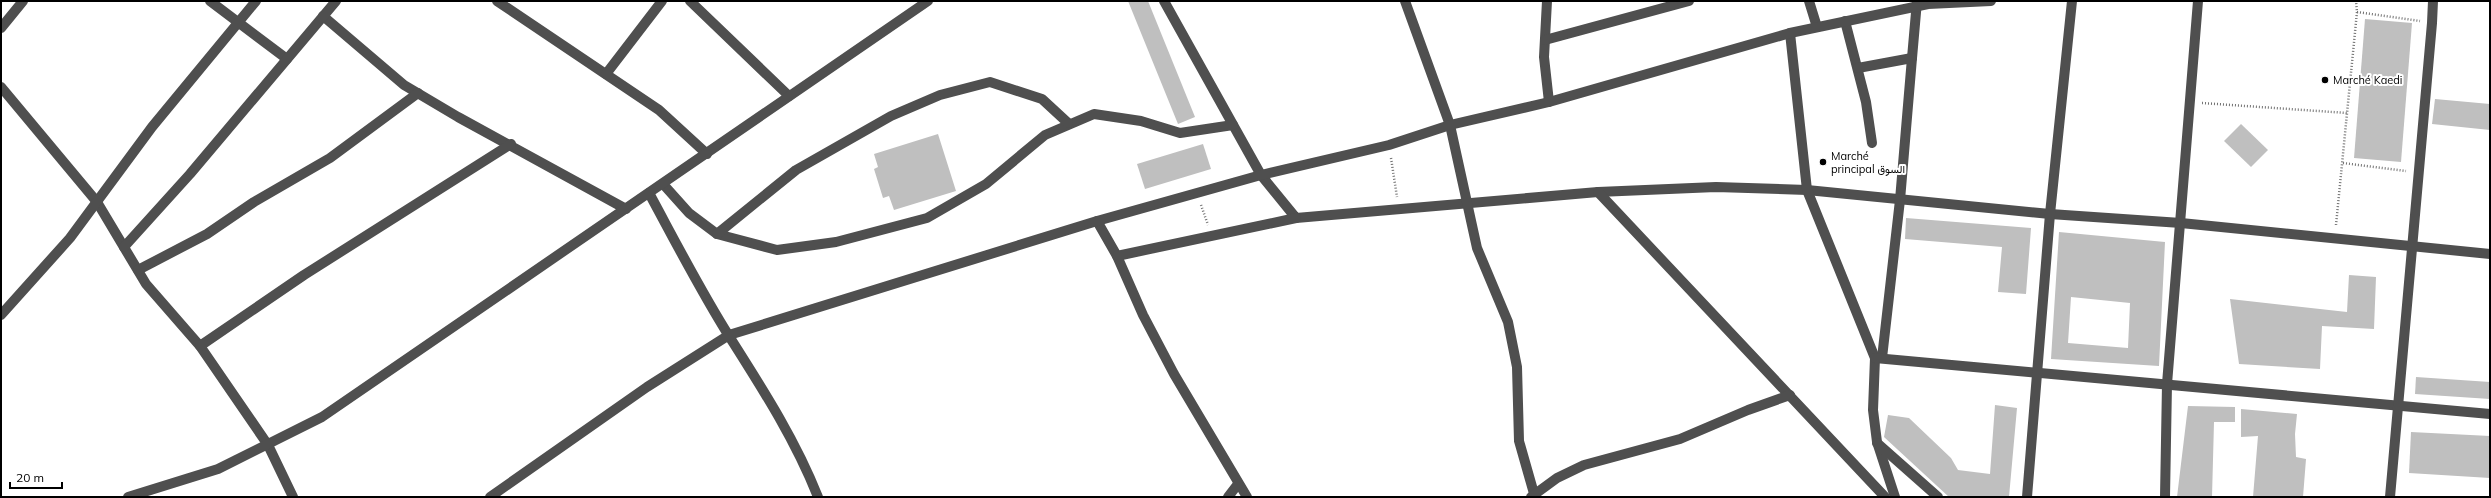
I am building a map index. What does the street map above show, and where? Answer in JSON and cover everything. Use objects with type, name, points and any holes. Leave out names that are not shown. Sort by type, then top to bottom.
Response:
[{"type":"street","points":[[1,28],[23,1]]},
{"type":"street","points":[[210,1],[287,59]]},
{"type":"street","points":[[1,315],[70,238],[152,127],[256,1]]},
{"type":"street","points":[[124,247],[190,174],[336,1]]},
{"type":"street","points":[[497,1],[659,110],[707,154]]},
{"type":"street","points":[[606,74],[662,1]]},
{"type":"street","points":[[690,1],[789,96]]},
{"type":"street","points":[[128,497],[218,469],[322,417],[928,1]]},
{"type":"street","points":[[1164,1],[1261,175],[1296,218]]},
{"type":"street","points":[[1405,1],[1450,125],[1477,248],[1508,322],[1517,367],[1519,441],[1533,496],[1557,478],[1584,465],[1680,439],[1748,410],[1790,395]]},
{"type":"street","points":[[1547,1],[1544,58],[1549,102]]},
{"type":"street","points":[[1545,40],[1689,1]]},
{"type":"street","points":[[1809,1],[1817,27]]},
{"type":"street","points":[[490,497],[647,387],[729,336],[1097,221],[1261,175],[1389,145],[1450,125],[1549,102],[1790,33],[1916,4],[1991,1]]},
{"type":"street","points":[[2027,497],[2050,214],[2072,1]]},
{"type":"street","points":[[2165,497],[2167,384],[2191,103],[2198,1]]},
{"type":"street","points":[[2390,497],[2433,1]]},
{"type":"street","points":[[1895,497],[1877,442],[1873,410],[1878,358],[1900,200],[1916,4]]},
{"type":"street","points":[[323,16],[404,84],[418,93],[626,209]]},
{"type":"street","points":[[1845,21],[1858,68],[1872,143]]},
{"type":"street","points":[[1790,33],[1806,190],[1878,358]]},
{"type":"street","points":[[1858,68],[1912,58]]},
{"type":"street","points":[[716,234],[796,170],[891,116],[940,95],[990,82],[1042,99],[1068,123]]},
{"type":"street","points":[[1,87],[96,202],[146,284],[200,346],[268,445],[293,497]]},
{"type":"street","points":[[138,270],[207,234],[254,202],[330,158],[418,93]]},
{"type":"street","points":[[663,184],[689,213],[716,234],[777,250],[836,242],[927,218],[986,184],[1045,135],[1068,123],[1094,114],[1141,121],[1180,133],[1232,125]]},
{"type":"street","points":[[200,346],[304,275],[511,144]]},
{"type":"street","points":[[1117,256],[1211,234],[1296,218],[1598,192],[1716,187],[1806,190],[2050,214],[2181,223],[2490,254]]},
{"type":"street","points":[[1598,192],[1885,497]]},
{"type":"street","points":[[649,193],[729,336],[761,385],[806,466],[818,497]]},
{"type":"street","points":[[1097,221],[1117,256],[1143,315],[1170,367],[1247,497]]},
{"type":"street","points":[[1878,358],[2490,414]]},
{"type":"street","points":[[1877,442],[1938,497]]},
{"type":"street","points":[[1228,497],[1238,484]]},
{"type":"path","points":[[2334,239],[2344,163],[2347,113],[2357,12],[2356,1]]},
{"type":"path","points":[[2357,12],[2432,23]]},
{"type":"path","points":[[2191,103],[2347,113]]},
{"type":"path","points":[[1389,145],[1399,209]]},
{"type":"path","points":[[2344,163],[2418,173]]},
{"type":"path","points":[[1197,194],[1211,234]]},
{"type":"building","points":[[1128,1],[1148,1],[1195,117],[1178,124]]},
{"type":"building","points":[[2365,19],[2412,23],[2401,162],[2354,158]]},
{"type":"building","points":[[2435,99],[2490,104],[2490,130],[2432,124]]},
{"type":"building","points":[[2241,124],[2268,150],[2251,167],[2224,141]]},
{"type":"building","points":[[938,134],[956,191],[894,210],[889,196],[883,198],[874,169],[878,167],[874,154]]},
{"type":"building","points":[[1203,144],[1211,169],[1145,189],[1137,164]]},
{"type":"building","points":[[1906,218],[2031,228],[2026,294],[1998,292],[2002,247],[1905,239]]},
{"type":"building","points":[[2059,232],[2165,242],[2159,366],[2051,359]],"holes":[[[2071,297],[2130,303],[2128,348],[2068,343]]]},
{"type":"building","points":[[2349,275],[2376,277],[2374,329],[2322,326],[2320,369],[2239,364],[2230,299],[2347,312]]},
{"type":"building","points":[[2416,377],[2490,382],[2490,399],[2415,394]]},
{"type":"building","points":[[1995,405],[2017,408],[2009,497],[1949,497],[1884,437],[1888,415],[1909,418],[1951,458],[1958,470],[1990,474]]},
{"type":"building","points":[[2188,406],[2235,407],[2235,422],[2214,422],[2212,497],[2177,497]]},
{"type":"building","points":[[2241,409],[2297,414],[2295,434],[2296,457],[2306,459],[2303,497],[2253,497],[2258,436],[2241,437]]},
{"type":"building","points":[[2411,432],[2490,436],[2490,478],[2409,473]]},
{"type":"place","name":"Marché Kaedi","points":[[2325,80]]},
{"type":"place","name":"Marché principal السوق","points":[[1823,162]]}]
